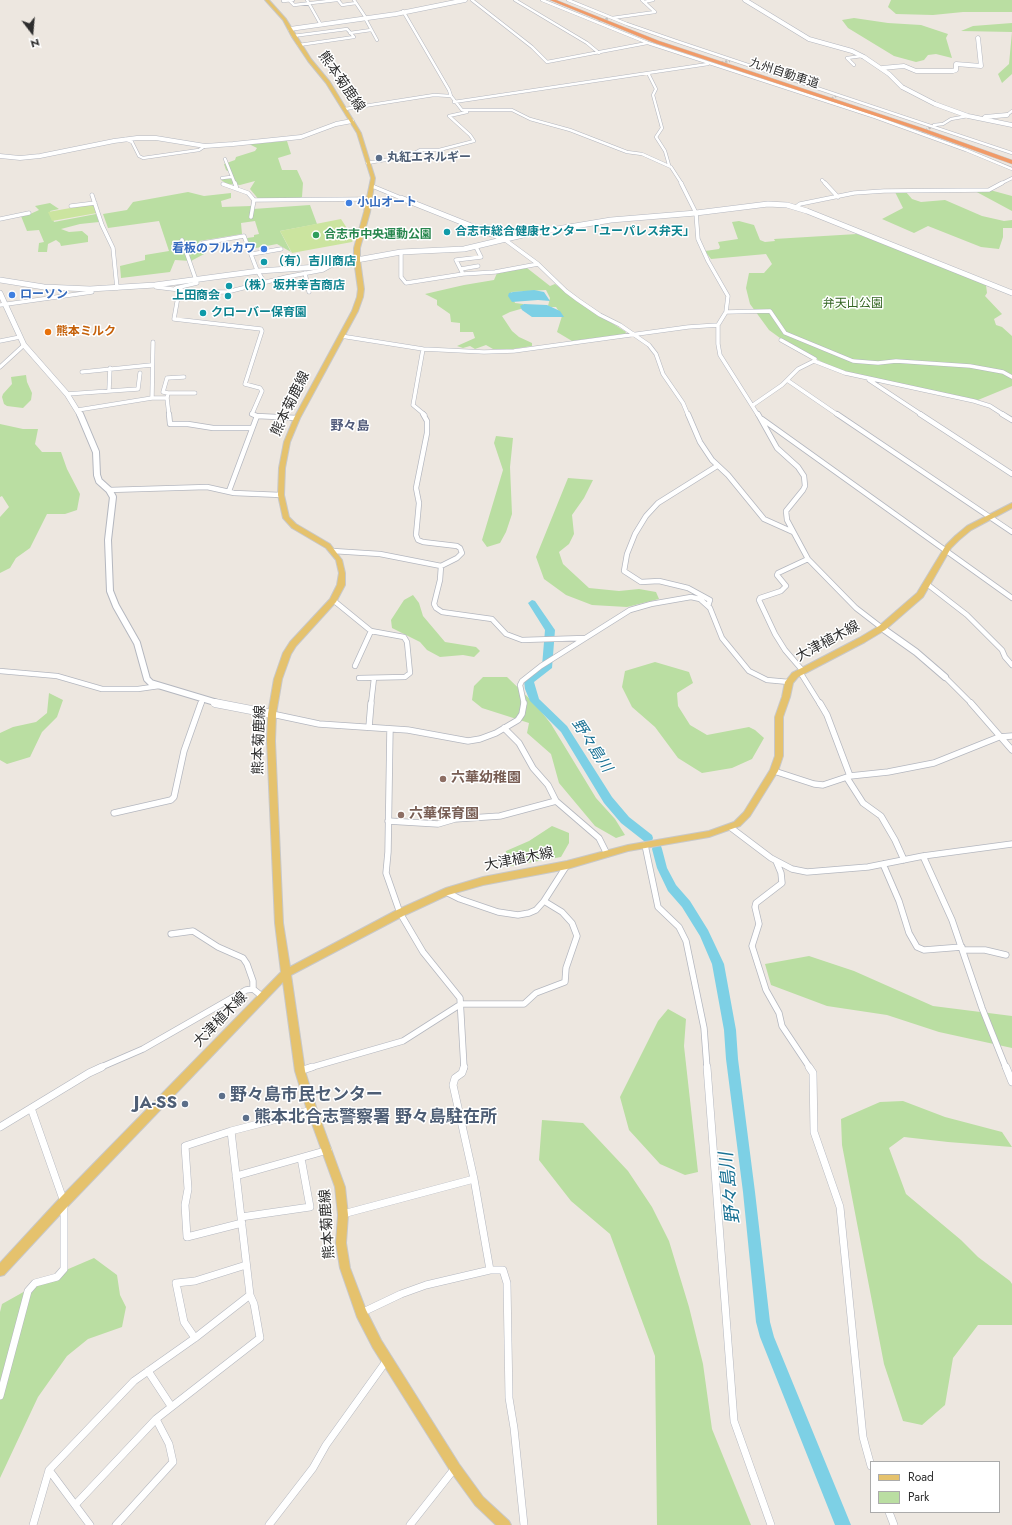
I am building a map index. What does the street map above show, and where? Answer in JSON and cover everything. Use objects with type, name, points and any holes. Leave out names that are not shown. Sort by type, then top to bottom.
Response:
[{"type":"highway","name":"九州自動車道","points":[[552,0],[664,44],[944,137],[1012,163]]},
{"type":"highway","name":"九州自動車道","points":[[559,0],[669,43],[1012,158]]},
{"type":"main road","name":"熊本菊鹿線","points":[[267,0],[285,20],[293,36],[328,82],[352,121],[359,133],[373,178],[364,225],[358,240],[357,260],[361,289],[360,297],[355,311],[297,418],[287,442],[282,468],[281,495],[286,518],[294,526],[322,541],[333,551],[339,560],[342,573],[341,585],[333,600],[298,638],[287,653],[278,679],[272,714],[271,741],[279,923],[285,974],[300,1071],[312,1110],[328,1150],[340,1187],[342,1214],[341,1243],[345,1268],[361,1312],[377,1344],[455,1468],[479,1501],[505,1525]]},
{"type":"main road","name":"大津植木線","points":[[0,1271],[64,1202],[285,974],[400,913],[446,892],[483,881],[567,866],[645,845],[709,834],[737,824],[747,814],[774,771],[779,756],[779,717],[786,697],[789,682],[795,675],[882,628],[920,595],[946,550],[963,533],[1012,505]]},
{"type":"street","points":[[283,1],[294,0],[293,5],[338,0],[342,5],[356,3]]},
{"type":"street","points":[[307,0],[321,25]]},
{"type":"street","points":[[354,0],[377,40]]},
{"type":"street","points":[[290,29],[342,22],[465,0]]},
{"type":"street","points":[[472,0],[532,47],[547,62],[648,43]]},
{"type":"street","points":[[516,0],[599,53]]},
{"type":"street","points":[[542,0],[648,43],[921,133],[1012,168]]},
{"type":"street","points":[[568,0],[610,18],[732,61],[1012,153]]},
{"type":"street","points":[[643,1],[653,0]]},
{"type":"street","points":[[745,0],[809,39],[862,56],[882,68],[902,87],[935,104],[968,116],[1012,124]]},
{"type":"street","points":[[610,18],[655,12],[643,1]]},
{"type":"street","points":[[403,11],[449,90],[454,102],[462,110],[471,111]]},
{"type":"street","points":[[299,45],[353,38],[342,22]]},
{"type":"street","points":[[293,36],[347,29]]},
{"type":"street","points":[[350,33],[371,30]]},
{"type":"street","points":[[882,68],[904,66],[916,71],[953,71],[956,70],[956,64],[981,66],[978,38]]},
{"type":"street","points":[[854,64],[847,58],[862,56]]},
{"type":"street","points":[[454,102],[711,64]]},
{"type":"street","points":[[648,73],[656,89],[653,95],[662,128],[656,137],[664,150],[669,165],[681,183],[696,213],[698,239],[708,261],[728,296],[726,312],[718,325],[718,344],[720,355],[761,418],[768,434],[777,448],[798,467],[806,481],[803,490],[786,511],[787,520],[793,532],[808,559],[856,608],[916,652],[945,677],[980,713],[999,737],[1012,750]]},
{"type":"street","points":[[345,110],[434,95],[444,94],[451,96]]},
{"type":"street","points":[[368,163],[409,156],[412,152],[420,150],[439,150],[474,141],[470,135],[449,116],[471,111],[497,109],[512,110],[530,119],[570,130],[627,152],[642,154],[669,165]]},
{"type":"street","points":[[977,118],[1007,114],[1012,111]]},
{"type":"street","points":[[932,126],[943,124],[951,119],[968,116]]},
{"type":"street","points":[[0,156],[40,156],[125,139],[156,138],[205,146],[225,145],[293,138],[313,133],[336,124],[352,121]]},
{"type":"street","points":[[125,139],[132,142],[139,156],[143,158],[199,150],[205,146]]},
{"type":"street","points":[[225,158],[231,177],[237,189]]},
{"type":"street","points":[[222,178],[231,177]]},
{"type":"street","points":[[796,207],[800,204],[854,193],[884,191],[989,190],[1012,178]]},
{"type":"street","points":[[822,180],[838,197]]},
{"type":"street","points":[[223,184],[250,194],[254,200],[251,217]]},
{"type":"street","points":[[372,186],[504,239],[538,264],[566,291],[578,300],[649,345],[656,354],[663,374],[683,403],[700,442],[717,466],[728,475],[764,520],[793,532]]},
{"type":"street","points":[[92,195],[102,225],[113,248],[117,288]]},
{"type":"street","points":[[254,200],[369,199]]},
{"type":"street","points":[[71,206],[95,203]]},
{"type":"street","points":[[0,280],[64,288],[117,288],[155,285],[259,271],[334,264],[401,252],[476,247],[504,239],[610,220],[696,213],[768,204],[796,207],[852,230],[920,254],[1012,293]]},
{"type":"street","points":[[0,219],[29,213]]},
{"type":"street","points":[[203,243],[244,236],[252,254],[256,270],[259,271],[264,282]]},
{"type":"street","points":[[173,290],[197,283],[182,240]]},
{"type":"street","points":[[463,274],[456,260],[481,257],[476,247]]},
{"type":"street","points":[[252,254],[281,249]]},
{"type":"street","points":[[401,252],[401,278],[406,283],[463,274],[495,272],[538,264]]},
{"type":"street","points":[[155,285],[156,287],[179,291],[227,292],[264,282],[323,270],[334,264]]},
{"type":"street","points":[[461,269],[478,266]]},
{"type":"street","points":[[306,273],[309,292]]},
{"type":"street","points":[[7,282],[0,292],[3,304],[24,345],[67,394],[78,410],[96,452],[97,475],[103,486],[109,490],[113,497],[108,540],[111,597],[137,643],[148,679],[151,683],[228,706],[319,724],[369,727],[426,733],[468,741],[480,739],[518,720],[522,714],[524,706],[520,685],[522,680],[550,660],[630,610],[651,604],[691,597],[700,599],[708,606],[722,638],[749,671],[767,680],[789,682]]},
{"type":"street","points":[[179,291],[174,318],[261,329],[262,331],[245,384],[260,388],[262,391],[252,413],[253,415],[257,416],[297,418]]},
{"type":"street","points":[[3,304],[92,292]]},
{"type":"street","points":[[726,312],[770,311],[786,333],[853,361],[878,363],[896,361],[970,366],[1003,372],[1012,377]]},
{"type":"street","points":[[341,336],[424,349],[484,352],[514,351],[633,334],[718,325]]},
{"type":"street","points":[[0,341],[20,337]]},
{"type":"street","points":[[781,340],[815,359],[814,361],[845,373],[974,400],[990,406],[1012,420]]},
{"type":"street","points":[[152,398],[153,373],[151,365],[153,342]]},
{"type":"street","points":[[0,367],[24,345]]},
{"type":"street","points":[[333,551],[380,554],[441,566],[458,558],[462,553],[460,548],[452,544],[420,542],[416,535],[419,503],[416,488],[427,432],[427,421],[425,415],[413,405],[424,349]]},
{"type":"street","points":[[0,361],[6,361]]},
{"type":"street","points":[[753,405],[788,380],[798,369],[814,361]]},
{"type":"street","points":[[82,372],[151,365]]},
{"type":"street","points":[[109,390],[110,368]]},
{"type":"street","points":[[67,394],[138,389],[140,373]]},
{"type":"street","points":[[184,377],[167,378],[163,392],[168,396],[171,425],[185,424],[213,428],[251,428]]},
{"type":"street","points":[[866,378],[1012,474]]},
{"type":"street","points":[[788,380],[1012,532]]},
{"type":"street","points":[[78,410],[194,393]]},
{"type":"street","points":[[229,491],[251,428],[257,416]]},
{"type":"street","points":[[761,418],[1012,598]]},
{"type":"street","points":[[708,606],[710,600],[688,588],[659,582],[641,582],[624,571],[627,554],[635,534],[646,516],[658,503],[717,466]]},
{"type":"street","points":[[109,490],[198,487],[234,493],[281,495]]},
{"type":"street","points":[[808,559],[778,573],[777,574],[785,584],[784,589],[778,593],[760,598],[760,600],[781,644],[802,671],[828,715],[849,777],[863,804],[881,816],[896,840],[904,860]]},
{"type":"street","points":[[441,566],[439,586],[434,604],[436,608],[442,612],[492,619],[506,634],[522,640],[585,638]]},
{"type":"street","points":[[927,584],[967,615],[1002,650],[1004,657],[1012,665]]},
{"type":"street","points":[[333,600],[371,631],[404,637],[407,642],[410,673],[405,677],[358,678]]},
{"type":"street","points":[[355,666],[371,631]]},
{"type":"street","points":[[0,670],[57,676],[102,688],[138,689],[160,686]]},
{"type":"street","points":[[369,727],[374,678]]},
{"type":"street","points":[[114,813],[171,800],[174,797],[184,751],[203,699]]},
{"type":"street","points":[[504,728],[518,743],[533,768],[548,784],[556,801],[599,838],[607,854]]},
{"type":"street","points":[[390,729],[386,873],[400,913],[424,952],[460,998],[464,1070],[455,1078],[453,1085],[474,1179],[490,1270]]},
{"type":"street","points":[[774,771],[814,784],[823,785],[849,777],[888,772],[934,763],[999,737],[1012,736]]},
{"type":"street","points":[[388,821],[438,824],[455,819],[500,816],[556,801]]},
{"type":"street","points":[[730,827],[776,861],[792,869],[807,872],[868,867],[923,856],[1012,844]]},
{"type":"street","points":[[645,845],[658,907],[679,927],[686,940],[704,1028],[734,1421],[771,1525]]},
{"type":"street","points":[[923,856],[952,920],[963,948],[982,1008],[1012,1082]]},
{"type":"street","points":[[776,861],[781,874],[782,883],[756,903],[755,907],[759,924],[752,946],[766,990],[779,1013],[782,1026],[813,1073],[814,1132],[840,1207],[863,1438],[870,1462]]},
{"type":"street","points":[[883,864],[899,901],[909,934],[917,947],[924,950],[963,948],[985,950],[1006,955]]},
{"type":"street","points":[[446,892],[460,900],[498,912],[518,915],[529,913],[536,910],[544,901],[567,866]]},
{"type":"street","points":[[300,1071],[403,1041],[461,1004],[524,1004],[536,993],[565,982],[566,968],[577,936],[572,923],[562,912],[544,901]]},
{"type":"street","points":[[171,934],[194,931],[218,948],[243,958],[247,964],[253,981],[253,989]]},
{"type":"street","points":[[0,1128],[89,1073],[143,1049],[246,990],[253,989],[263,997]]},
{"type":"street","points":[[0,1396],[28,1291],[35,1282],[57,1277],[64,1269],[64,1202],[31,1108]]},
{"type":"street","points":[[301,1158],[310,1207],[241,1220],[187,1237],[185,1205],[188,1189],[185,1146],[231,1130],[312,1110]]},
{"type":"street","points":[[75,1505],[156,1419],[260,1338],[254,1304],[250,1295],[231,1130]]},
{"type":"street","points":[[236,1176],[328,1150]]},
{"type":"street","points":[[342,1214],[474,1179]]},
{"type":"street","points":[[194,1338],[184,1322],[176,1283],[195,1282],[246,1265]]},
{"type":"street","points":[[361,1312],[401,1294],[426,1285],[490,1270],[503,1270],[507,1283],[509,1398],[514,1428],[524,1525]]},
{"type":"street","points":[[33,1525],[48,1470],[134,1381],[250,1295]]},
{"type":"street","points":[[269,1525],[313,1468],[326,1445],[387,1360]]},
{"type":"street","points":[[148,1371],[171,1406]]},
{"type":"street","points":[[116,1525],[173,1462],[169,1444],[156,1419]]},
{"type":"street","points":[[410,1525],[455,1468]]},
{"type":"street","points":[[48,1470],[90,1525]]},
{"type":"street","points":[[889,1513],[894,1525]]},
{"type":"green space","points":[[891,0],[1012,0],[1012,12],[963,12],[933,15],[896,14],[888,7]]},
{"type":"green space","points":[[854,18],[888,23],[921,25],[948,34],[946,38],[952,58],[936,54],[928,55],[924,60],[916,62],[894,56],[848,28],[842,20]]},
{"type":"green space","points":[[1012,23],[1012,32],[961,31],[973,26]]},
{"type":"green space","points":[[1012,32],[1012,74],[1002,83],[998,74],[1009,64]]},
{"type":"green space","points":[[287,141],[291,154],[278,158],[282,170],[297,170],[303,183],[302,197],[283,202],[260,201],[250,189],[255,181],[240,185],[227,184],[221,180],[231,177],[232,174],[226,170],[224,164],[235,160],[236,157],[255,151],[257,148],[249,144]]},
{"type":"green space","points":[[973,190],[990,190],[1012,196],[1012,211]]},
{"type":"green space","points":[[188,192],[204,196],[231,193],[231,198],[221,201],[222,207],[251,206],[253,209],[310,205],[317,224],[280,231],[291,252],[277,244],[251,249],[247,238],[254,237],[254,235],[259,234],[255,221],[241,223],[242,234],[199,241],[206,253],[191,261],[175,260],[170,272],[121,278],[120,266],[145,260],[145,255],[169,251],[159,221],[108,228],[103,214],[127,210],[133,202]]},
{"type":"green space","points":[[895,192],[906,192],[912,199],[921,202],[945,200],[982,216],[1004,221],[1012,220],[1012,228],[1003,228],[1003,237],[999,249],[981,247],[928,226],[914,233],[882,219],[903,208]]},
{"type":"green space","points":[[50,203],[59,209],[50,211],[54,222],[96,214],[99,222],[80,224],[61,229],[69,232],[82,231],[88,236],[88,242],[61,246],[56,240],[48,244],[47,252],[38,252],[39,243],[44,242],[39,230],[27,231],[21,216],[28,215],[39,210],[35,206]]},
{"type":"green space","points":[[93,204],[97,213],[52,221],[48,212]]},
{"type":"green space","name":"合志市中央運動公園","points":[[341,219],[354,239],[352,242],[292,253],[280,231]]},
{"type":"green space","name":"弁天山公園","points":[[739,221],[754,225],[760,240],[765,242],[775,241],[774,239],[857,234],[916,256],[986,285],[987,293],[985,296],[1002,314],[994,319],[996,325],[1002,327],[1012,336],[1012,386],[978,400],[946,394],[845,372],[827,365],[780,338],[769,330],[750,304],[746,288],[749,273],[764,273],[772,264],[766,254],[711,259],[705,251],[719,249],[720,247],[718,242],[738,239],[732,222]]},
{"type":"green space","points":[[527,268],[550,286],[555,284],[577,301],[626,332],[625,334],[572,341],[557,332],[562,316],[556,307],[548,306],[550,298],[546,290],[511,292],[515,303],[523,304],[524,308],[502,316],[512,331],[519,337],[532,343],[532,346],[513,349],[493,349],[486,345],[475,349],[470,346],[463,348],[457,346],[475,338],[473,332],[460,332],[460,323],[451,322],[450,314],[437,305],[437,300],[425,294],[494,280],[497,273]]},
{"type":"green space","points":[[26,375],[27,382],[32,393],[31,400],[23,408],[7,406],[4,404],[2,397],[12,384],[11,377]]},
{"type":"green space","points":[[0,424],[23,429],[38,429],[35,444],[42,452],[61,452],[67,469],[80,494],[77,510],[65,514],[47,514],[30,548],[16,558],[10,568],[0,573],[0,517],[9,507],[2,496],[0,497]]},
{"type":"green space","points":[[496,436],[513,438],[510,467],[512,514],[506,532],[500,543],[487,547],[482,540],[503,470],[494,443]]},
{"type":"green space","points":[[568,478],[593,480],[584,498],[572,515],[574,534],[569,544],[559,552],[563,564],[589,588],[619,591],[639,589],[656,592],[659,599],[627,607],[592,605],[566,595],[544,579],[536,557]]},
{"type":"green space","points":[[413,595],[419,603],[423,616],[445,642],[476,647],[480,651],[474,657],[463,655],[440,657],[427,650],[420,642],[392,628],[391,620],[404,600]]},
{"type":"green space","points":[[655,662],[689,672],[693,683],[677,693],[678,706],[690,725],[707,735],[749,727],[764,738],[752,759],[732,768],[702,773],[678,758],[655,727],[632,707],[622,687],[625,671]]},
{"type":"green space","points":[[483,677],[507,677],[536,705],[551,724],[596,798],[615,819],[625,835],[616,838],[595,826],[559,783],[551,754],[527,733],[529,723],[482,708],[472,700],[474,686]]},
{"type":"green space","points":[[49,693],[63,700],[57,717],[42,732],[30,757],[7,764],[0,760],[0,733],[13,727],[36,722],[47,713]]},
{"type":"green space","points":[[552,826],[569,833],[569,843],[561,857],[511,866],[504,862],[506,851],[529,841]]},
{"type":"green space","points":[[809,956],[854,971],[933,1006],[1012,1016],[1012,1048],[939,1032],[887,1015],[827,1006],[771,985],[765,964]]},
{"type":"green space","points":[[668,1009],[686,1019],[684,1046],[698,1172],[685,1175],[660,1164],[629,1130],[620,1097],[658,1021]]},
{"type":"green space","points":[[903,1101],[945,1117],[1002,1132],[1012,1147],[904,1137],[889,1148],[906,1194],[961,1240],[978,1257],[1012,1284],[1012,1325],[978,1325],[953,1358],[945,1405],[922,1425],[903,1421],[884,1364],[842,1145],[841,1119],[880,1102]]},
{"type":"green space","points":[[542,1120],[583,1123],[628,1171],[652,1207],[669,1241],[689,1307],[703,1364],[712,1429],[751,1525],[657,1525],[655,1356],[610,1234],[571,1201],[539,1160]]},
{"type":"green space","points":[[94,1258],[117,1275],[120,1295],[126,1307],[122,1327],[88,1339],[67,1356],[38,1397],[0,1478],[0,1312],[2,1304],[52,1276]]},
{"type":"water","points":[[534,290],[544,292],[550,301],[538,300],[512,302],[508,296],[509,293],[513,292]]},
{"type":"water","points":[[524,304],[547,305],[560,311],[564,317],[532,317],[522,310],[520,306]]},
{"type":"waterway","name":"野々島川","points":[[532,603],[550,630],[547,668],[529,681],[530,689],[535,701],[564,729],[608,800],[625,820],[648,838]]},
{"type":"waterway","name":"野々島川","points":[[657,849],[662,868],[672,888],[686,904],[704,933],[718,964],[730,1030],[732,1059],[749,1192],[763,1322],[767,1337],[843,1525]]},
{"type":"tunnel","points":[[598,22],[609,18]]},
{"type":"tunnel","points":[[717,63],[730,61]]},
{"type":"tunnel","points":[[828,101],[836,96]]},
{"type":"tunnel","points":[[922,133],[931,127]]},
{"type":"place","name":"丸紅エネルギー","points":[[379,158]]},
{"type":"place","name":"小山オート","points":[[349,203]]},
{"type":"place","name":"合志市総合健康センター「ユーパレス弁天」","points":[[447,232]]},
{"type":"place","name":"合志市中央運動公園","points":[[316,235]]},
{"type":"place","name":"看板のフルカワ","points":[[264,249]]},
{"type":"place","name":"（有）吉川商店","points":[[264,262]]},
{"type":"place","name":"（株）坂井幸吉商店","points":[[229,286]]},
{"type":"place","name":"ローソン","points":[[12,295]]},
{"type":"place","name":"上田商会","points":[[228,296]]},
{"type":"place","name":"クローバー保育園","points":[[203,313]]},
{"type":"place","name":"熊本ミルク","points":[[48,332]]},
{"type":"place","name":"六華幼稚園","points":[[443,779]]},
{"type":"place","name":"六華保育園","points":[[401,815]]},
{"type":"place","name":"野々島市民センター","points":[[222,1096]]},
{"type":"place","name":"JA-SS","points":[[185,1104]]},
{"type":"place","name":"熊本北合志警察署 野々島駐在所","points":[[246,1118]]},
{"type":"district","name":"野々島","points":[[350,427]]}]
